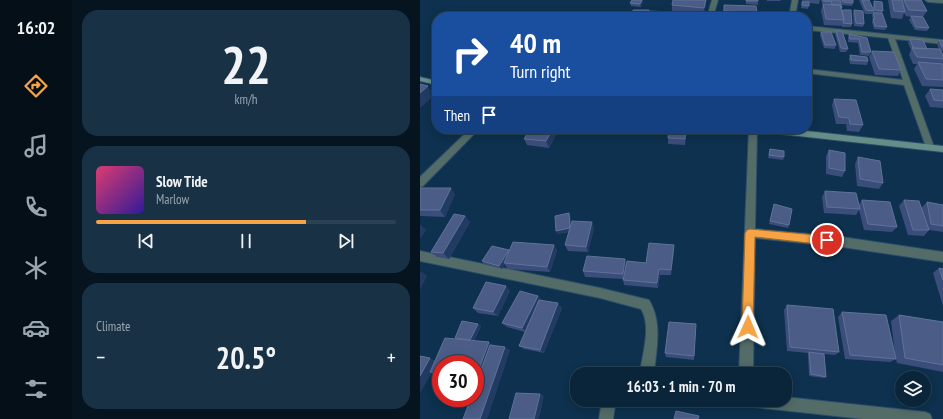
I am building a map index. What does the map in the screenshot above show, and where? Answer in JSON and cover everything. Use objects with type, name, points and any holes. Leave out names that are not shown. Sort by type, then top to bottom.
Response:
[{"type":"street","points":[[711,12],[715,0]]},
{"type":"street","points":[[793,12],[795,0]]},
{"type":"street","points":[[928,0],[943,1]]},
{"type":"street","points":[[812,29],[943,42]]},
{"type":"street","points":[[890,37],[930,148]]},
{"type":"street","points":[[812,71],[906,83]]},
{"type":"street","points":[[420,79],[432,82]]},
{"type":"street","points":[[420,183],[470,134]]},
{"type":"street","points":[[746,367],[753,134]]},
{"type":"street","points":[[805,134],[943,149]]},
{"type":"street","points":[[750,233],[842,242],[943,257]]},
{"type":"street","points":[[420,256],[600,293],[645,304],[649,309],[652,322],[647,367]]},
{"type":"street","points":[[792,404],[925,419]]},
{"type":"street","points":[[606,419],[608,407]]},
{"type":"building","points":[[632,0],[642,0],[640,4],[630,3]]},
{"type":"building","points":[[673,0],[706,0],[704,8],[672,5]]},
{"type":"building","points":[[758,0],[758,1],[746,1]]},
{"type":"building","points":[[830,0],[830,2],[823,1]]},
{"type":"building","points":[[831,0],[840,0],[842,8],[840,5],[832,5]]},
{"type":"building","points":[[842,0],[853,0],[853,3],[843,2]]},
{"type":"building","points":[[862,0],[869,0],[874,11],[866,10]]},
{"type":"building","points":[[892,0],[902,0],[905,12],[894,11]]},
{"type":"building","points":[[904,0],[921,0],[927,11],[909,10]]},
{"type":"building","points":[[874,1],[882,2],[883,11],[875,10]]},
{"type":"building","points":[[802,2],[809,2],[809,6],[802,5]]},
{"type":"building","points":[[823,4],[840,5],[844,20],[826,19]]},
{"type":"building","points":[[724,5],[756,6],[757,12],[724,11]]},
{"type":"building","points":[[633,10],[649,10],[648,12],[632,12]]},
{"type":"building","points":[[842,10],[851,10],[852,24],[843,23],[844,20]]},
{"type":"building","points":[[854,10],[863,11],[864,24],[856,23]]},
{"type":"building","points":[[873,13],[882,13],[887,27],[875,26]]},
{"type":"building","points":[[911,16],[923,17],[929,28],[916,27]]},
{"type":"building","points":[[836,31],[842,31],[848,49],[841,48]]},
{"type":"building","points":[[821,32],[831,32],[836,45],[825,45]]},
{"type":"building","points":[[849,34],[867,38],[871,52],[862,52],[859,39],[850,39]]},
{"type":"building","points":[[910,39],[923,40],[927,49],[913,48]]},
{"type":"building","points":[[939,40],[943,41],[943,47],[942,47]]},
{"type":"building","points":[[912,48],[940,49],[943,59],[917,57]]},
{"type":"building","points":[[872,51],[894,52],[901,70],[879,69]]},
{"type":"building","points":[[850,55],[867,57],[868,61],[851,60]]},
{"type":"building","points":[[918,62],[943,64],[943,80],[926,79]]},
{"type":"building","points":[[420,84],[428,86],[420,93]]},
{"type":"building","points":[[930,89],[943,90],[943,101],[934,100]]},
{"type":"building","points":[[834,99],[856,100],[863,125],[850,124],[849,118],[839,117]]},
{"type":"building","points":[[527,134],[550,134],[546,141],[524,139]]},
{"type":"building","points":[[668,134],[686,134],[685,139],[668,138]]},
{"type":"building","points":[[770,149],[784,151],[784,157],[769,155]]},
{"type":"building","points":[[829,150],[845,153],[845,171],[829,168]]},
{"type":"building","points":[[858,157],[880,161],[883,183],[860,179]]},
{"type":"building","points":[[420,188],[451,188],[440,210],[420,210]]},
{"type":"building","points":[[825,191],[856,193],[860,209],[827,207]]},
{"type":"building","points":[[862,200],[890,202],[897,227],[868,224]]},
{"type":"building","points":[[904,200],[919,201],[929,230],[913,230]]},
{"type":"building","points":[[927,202],[943,205],[943,226],[931,224]]},
{"type":"building","points":[[774,204],[792,209],[789,225],[770,221]]},
{"type":"building","points":[[569,213],[570,228],[556,231],[555,216]]},
{"type":"building","points":[[454,214],[465,216],[443,253],[431,252]]},
{"type":"building","points":[[572,221],[592,222],[586,247],[565,245]]},
{"type":"building","points":[[513,242],[554,245],[547,267],[504,263]]},
{"type":"building","points":[[649,243],[674,245],[671,270],[659,269],[657,283],[623,280],[627,261],[646,263]]},
{"type":"building","points":[[492,246],[509,250],[499,266],[482,261]]},
{"type":"building","points":[[587,256],[625,259],[623,274],[583,271]]},
{"type":"building","points":[[939,268],[943,269],[943,280]]},
{"type":"building","points":[[486,282],[506,286],[493,312],[473,308]]},
{"type":"building","points":[[520,291],[538,296],[522,328],[502,323]]},
{"type":"building","points":[[539,300],[558,303],[540,350],[519,346]]},
{"type":"building","points":[[787,305],[833,309],[839,352],[790,347]]},
{"type":"building","points":[[842,312],[886,315],[896,359],[850,355]]},
{"type":"building","points":[[899,315],[943,322],[943,365],[905,358]]},
{"type":"building","points":[[462,321],[478,324],[470,340],[455,338]]},
{"type":"building","points":[[669,322],[696,324],[694,356],[665,353]]},
{"type":"building","points":[[445,338],[489,342],[484,355],[438,355]]},
{"type":"building","points":[[490,345],[505,347],[480,419],[463,419],[468,407],[484,407],[484,361]]},
{"type":"building","points":[[809,352],[824,354],[826,377],[811,374]]},
{"type":"building","points":[[420,356],[430,358],[420,376]]},
{"type":"building","points":[[516,393],[540,394],[534,419],[509,419]]},
{"type":"building","points":[[676,411],[699,416],[698,419],[674,419]]},
{"type":"route","points":[[748,327],[750,233],[827,240]]}]
